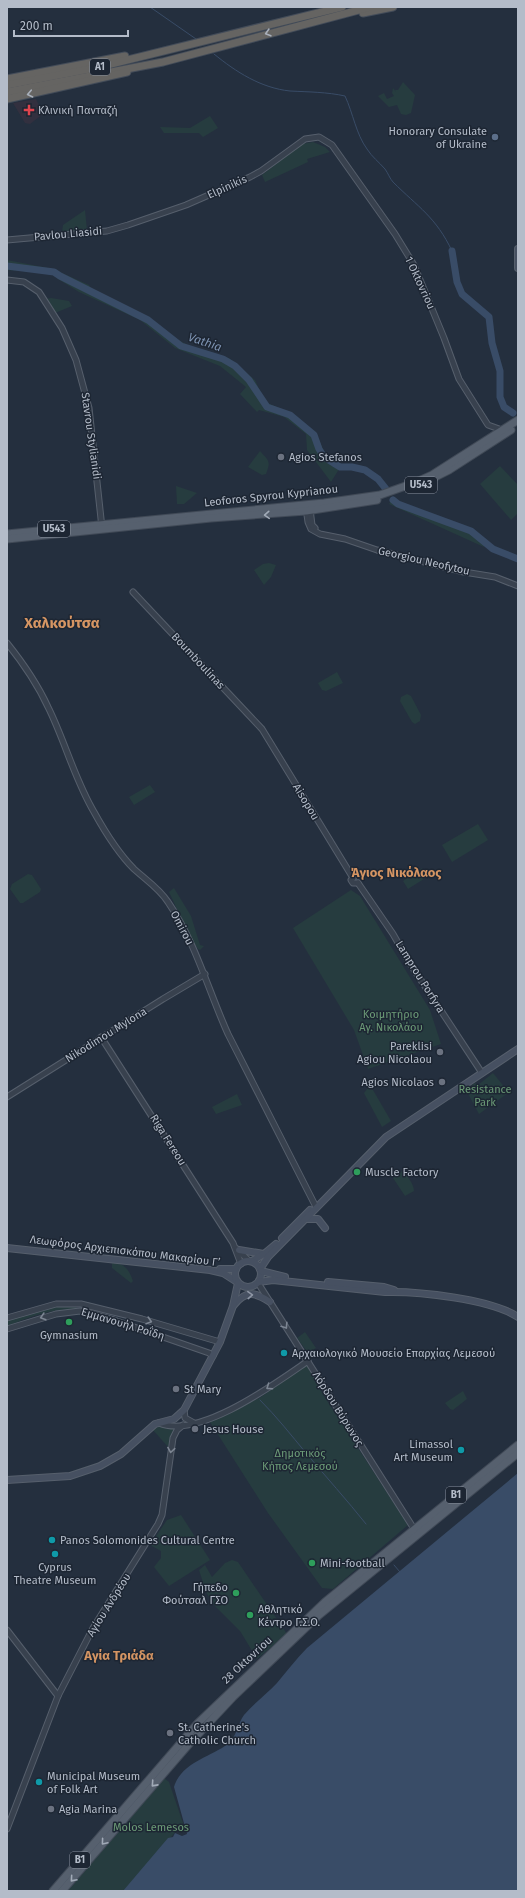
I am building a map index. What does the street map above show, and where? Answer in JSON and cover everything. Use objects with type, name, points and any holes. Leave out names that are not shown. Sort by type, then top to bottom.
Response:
[{"type":"highway","points":[[304,20],[332,7]]},
{"type":"highway","name":"A1","points":[[7,92],[163,62],[304,20],[342,7]]},
{"type":"highway","name":"A1","points":[[7,85],[95,68],[304,20],[370,7]]},
{"type":"highway","points":[[304,20],[393,7]]},
{"type":"highway","points":[[7,79],[192,45]]},
{"type":"highway","points":[[7,99],[111,77],[163,62]]},
{"type":"main road","points":[[518,250],[518,268]]},
{"type":"main road","name":"Leoforos Spyrou Kyprianou","points":[[308,508],[372,497],[396,491],[432,474],[488,438],[517,422]]},
{"type":"main road","name":"Leoforos Spyrou Kyprianou","points":[[7,534],[211,518],[373,501],[423,484],[449,470],[517,422]]},
{"type":"main road","name":"Leoforos Spyrou Kyprianou","points":[[7,539],[102,527]]},
{"type":"main road","points":[[259,1282],[261,1270],[268,1257],[386,1137],[518,1049]]},
{"type":"main road","points":[[328,1195],[315,1205],[264,1254],[239,1266],[235,1275],[238,1282],[246,1287],[250,1287],[259,1282],[273,1280],[385,1292],[401,1292],[484,1303],[508,1311],[518,1317]]},
{"type":"main road","points":[[307,1218],[318,1219],[325,1228]]},
{"type":"main road","name":"Λεωφόρος Αρχιεπισκόπου Μακαρίου Γ’","points":[[7,1244],[226,1270],[239,1266]]},
{"type":"main road","name":"Λεωφόρος Αρχιεπισκόπου Μακαρίου Γ’","points":[[7,1248],[210,1270],[224,1273],[238,1282]]},
{"type":"main road","points":[[239,1250],[264,1254]]},
{"type":"main road","points":[[251,1261],[261,1270],[276,1276],[384,1287],[401,1292]]},
{"type":"main road","points":[[7,1480],[70,1476],[100,1466],[121,1454],[157,1423],[174,1419],[184,1410],[220,1342],[233,1306],[238,1282]]},
{"type":"main road","points":[[233,1306],[240,1297],[250,1294],[262,1297],[270,1302]]},
{"type":"main road","points":[[484,1303],[518,1322]]},
{"type":"main road","name":"28 Oktovriou","points":[[416,1532],[518,1444]]},
{"type":"main road","name":"28 Oktovriou","points":[[57,1890],[116,1817],[214,1706],[325,1602],[518,1453]]},
{"type":"street","name":"Elpinikis","points":[[128,225],[186,205],[236,183],[261,171],[305,138],[319,137]]},
{"type":"street","name":"1 Oktovriou","points":[[319,137],[332,145],[395,234],[414,265],[459,379],[492,428],[502,430]]},
{"type":"street","name":"Pavlou Liasidi","points":[[7,240],[106,231],[128,225]]},
{"type":"street","name":"Stavrou Stylianidi","points":[[7,280],[24,282],[39,292],[62,328],[76,360],[89,408],[102,527]]},
{"type":"street","name":"1 Oktovriou","points":[[487,422],[489,431],[488,438]]},
{"type":"street","name":"Georgiou Neofytou","points":[[308,508],[312,525],[330,535],[464,572],[495,577],[518,586]]},
{"type":"street","name":"Georgiou Neofytou","points":[[308,508],[308,522],[311,529],[320,534],[330,535]]},
{"type":"street","name":"Boumboulinas","points":[[133,592],[262,729]]},
{"type":"street","name":"Omirou","points":[[7,643],[26,667],[50,712],[75,775],[110,842],[133,868],[160,891],[169,903],[205,974],[216,1008],[228,1034],[315,1205]]},
{"type":"street","name":"Aisopou","points":[[262,729],[352,876],[353,883],[358,883]]},
{"type":"street","name":"Lamprou Porfyra","points":[[358,883],[386,923],[482,1073]]},
{"type":"street","name":"Nikodimou Mylona","points":[[7,1097],[205,974]]},
{"type":"street","name":"Riga Fereou","points":[[101,1038],[233,1244],[251,1261]]},
{"type":"street","name":"Riga Fereou","points":[[233,1244],[239,1266]]},
{"type":"street","name":"Λόρδου Βύρωνος","points":[[259,1282],[325,1391],[416,1532]]},
{"type":"street","points":[[7,1318],[56,1304],[81,1304],[142,1319],[220,1342]]},
{"type":"street","points":[[80,1310],[81,1304]]},
{"type":"street","name":"Εμμανουήλ Ροΐδη","points":[[7,1328],[56,1314],[80,1310],[176,1341],[213,1356]]},
{"type":"street","points":[[300,1349],[301,1365]]},
{"type":"street","points":[[157,1423],[183,1426],[223,1413],[250,1400],[308,1361]]},
{"type":"street","points":[[184,1410],[185,1418],[194,1423]]},
{"type":"street","name":"Αγίου Ανδρέου","points":[[7,1829],[58,1696],[93,1628],[158,1524],[162,1515],[173,1438],[177,1430],[183,1426]]},
{"type":"street","points":[[7,1630],[58,1696]]},
{"type":"shaded area","name":"Κλινική Πανταζή","points":[[36,99],[43,114],[30,124],[25,123],[13,103]]},
{"type":"green space","points":[[403,82],[415,95],[411,113],[406,115],[401,114],[397,105],[389,107],[378,96],[384,93],[387,99],[394,96],[392,93],[393,88],[396,92],[395,90],[398,90]]},
{"type":"green space","points":[[210,116],[218,128],[203,137],[199,133],[164,133],[160,127],[190,128]]},
{"type":"green space","points":[[313,142],[325,147],[330,152],[307,159],[308,162],[265,182],[262,175],[302,144]]},
{"type":"green space","points":[[85,210],[87,230],[62,232],[63,225]]},
{"type":"green space","points":[[7,260],[53,269],[89,285],[91,289],[143,314],[178,340],[206,354],[229,358],[255,380],[265,402],[291,413],[316,433],[324,451],[341,466],[331,482],[307,450],[306,434],[284,417],[259,410],[257,412],[240,394],[246,387],[220,366],[175,348],[140,320],[79,292],[58,279],[52,273],[7,270]]},
{"type":"green space","points":[[51,298],[69,301],[72,306],[55,313],[46,299]]},
{"type":"green space","points":[[260,451],[267,459],[269,464],[266,474],[262,475],[248,467]]},
{"type":"green space","points":[[500,466],[518,485],[518,513],[511,520],[480,484]]},
{"type":"green space","points":[[176,486],[197,493],[184,504],[177,504]]},
{"type":"green space","points":[[391,501],[470,532],[483,543],[484,547],[389,504]]},
{"type":"green space","points":[[269,563],[276,565],[271,577],[264,585],[254,570],[263,564]]},
{"type":"green space","points":[[337,672],[343,683],[326,691],[322,690],[318,683]]},
{"type":"green space","points":[[407,694],[411,696],[421,715],[420,721],[415,724],[412,722],[400,701],[401,697]]},
{"type":"green space","points":[[150,785],[155,792],[134,805],[129,797]]},
{"type":"green space","points":[[478,824],[488,840],[452,862],[442,845]]},
{"type":"green space","points":[[422,868],[427,877],[408,889],[403,881]]},
{"type":"green space","points":[[28,874],[32,875],[41,889],[40,892],[23,903],[20,903],[10,889],[12,884]]},
{"type":"green space","points":[[174,888],[191,916],[200,945],[204,946],[200,950],[189,935],[169,892]]},
{"type":"green space","name":"Κοιμητήριο Αγ. Νικολάου","points":[[351,890],[360,896],[430,1010],[441,1044],[368,1069],[354,1030],[293,928]]},
{"type":"green space","name":"Resistance Park","points":[[493,1073],[508,1093],[479,1114],[466,1090],[475,1083],[478,1085]]},
{"type":"green space","points":[[368,1088],[373,1090],[391,1121],[382,1127],[364,1093]]},
{"type":"green space","points":[[237,1094],[242,1105],[216,1114],[212,1107]]},
{"type":"green space","points":[[402,1171],[410,1180],[414,1191],[405,1196],[393,1178]]},
{"type":"green space","points":[[112,1263],[120,1264],[126,1268],[133,1281],[131,1283],[112,1268]]},
{"type":"green space","points":[[76,1306],[77,1309],[59,1310],[32,1316],[7,1326],[7,1320],[54,1307]]},
{"type":"green space","points":[[305,1332],[316,1348],[308,1353],[297,1338]]},
{"type":"green space","name":"Δημοτικός Κήπος Λεμεσού","points":[[307,1364],[324,1396],[408,1525],[333,1589],[322,1588],[268,1513],[210,1422],[261,1397]]},
{"type":"green space","points":[[463,1391],[467,1399],[453,1410],[450,1409],[445,1403]]},
{"type":"green space","points":[[165,1426],[175,1428],[168,1447],[153,1430],[158,1427]]},
{"type":"green space","points":[[181,1515],[210,1560],[169,1586],[154,1567],[161,1558],[161,1551],[150,1545],[167,1520]]},
{"type":"green space","name":"Αθλητικό Κέντρο Γ.Σ.Ο.","points":[[232,1560],[238,1562],[287,1634],[257,1659],[240,1631],[214,1605],[206,1592],[199,1570],[205,1565],[212,1577],[225,1563]]},
{"type":"green space","name":"Molos Lemesos","points":[[164,1778],[169,1782],[183,1823],[125,1891],[68,1891]]},
{"type":"water","points":[[518,1473],[518,1891],[123,1891],[168,1838],[173,1837],[175,1833],[182,1836],[187,1834],[174,1787],[183,1772],[189,1766],[221,1749],[231,1741],[244,1715],[277,1683],[307,1648]]},
{"type":"waterway","points":[[150,7],[196,39]]},
{"type":"waterway","points":[[214,54],[240,73],[259,83],[290,91],[345,96],[357,130],[369,152],[385,169],[393,182],[440,229],[452,251]]},
{"type":"waterway","points":[[452,251],[457,282],[462,294],[489,317],[492,343],[500,371],[500,397],[504,407],[513,413]]},
{"type":"waterway","name":"Vathia","points":[[7,266],[54,272],[148,320],[181,346],[223,359],[235,366],[249,380],[267,407],[290,415],[314,435],[319,449],[324,457],[340,467],[352,467],[365,470],[378,479],[386,489]]},
{"type":"waterway","name":"Vathia","points":[[393,500],[398,504],[471,531],[493,549],[518,559]]},
{"type":"waterway","points":[[260,1400],[284,1426],[366,1524]]},
{"type":"waterway","points":[[394,1565],[400,1572]]},
{"type":"place","name":"Κλινική Πανταζή","points":[[29,110]]},
{"type":"place","name":"Honorary Consulate of Ukraine","points":[[495,137]]},
{"type":"place","name":"Agios Stefanos","points":[[281,457]]},
{"type":"place","name":"Pareklisi Agiou Nicolaou","points":[[440,1052]]},
{"type":"place","name":"Agios Nicolaos","points":[[442,1082]]},
{"type":"place","name":"Muscle Factory","points":[[357,1172]]},
{"type":"place","name":"Gymnasium","points":[[69,1322]]},
{"type":"place","name":"Αρχαιολογικό Μουσείο Επαρχίας Λεμεσού","points":[[284,1353]]},
{"type":"place","name":"St Mary","points":[[176,1389]]},
{"type":"place","name":"Jesus House","points":[[195,1429]]},
{"type":"place","name":"Limassol Art Museum","points":[[461,1450]]},
{"type":"place","name":"Panos Solomonides Cultural Centre","points":[[52,1540]]},
{"type":"place","name":"Cyprus Theatre Museum","points":[[55,1554]]},
{"type":"place","name":"Mini-football","points":[[312,1563]]},
{"type":"place","name":"Γήπεδο Φούτσαλ ΓΣΟ","points":[[236,1593]]},
{"type":"place","name":"Αθλητικό Κέντρο Γ.Σ.Ο.","points":[[250,1615]]},
{"type":"place","name":"St. Catherine's Catholic Church","points":[[170,1733]]},
{"type":"place","name":"Municipal Museum of Folk Art","points":[[39,1782]]},
{"type":"place","name":"Agia Marina","points":[[51,1809]]},
{"type":"district","name":"Χαλκούτσα","points":[[62,623]]},
{"type":"district","name":"Άγιος Νικόλαος","points":[[396,872]]},
{"type":"district","name":"Αγία Τριάδα","points":[[119,1655]]}]
